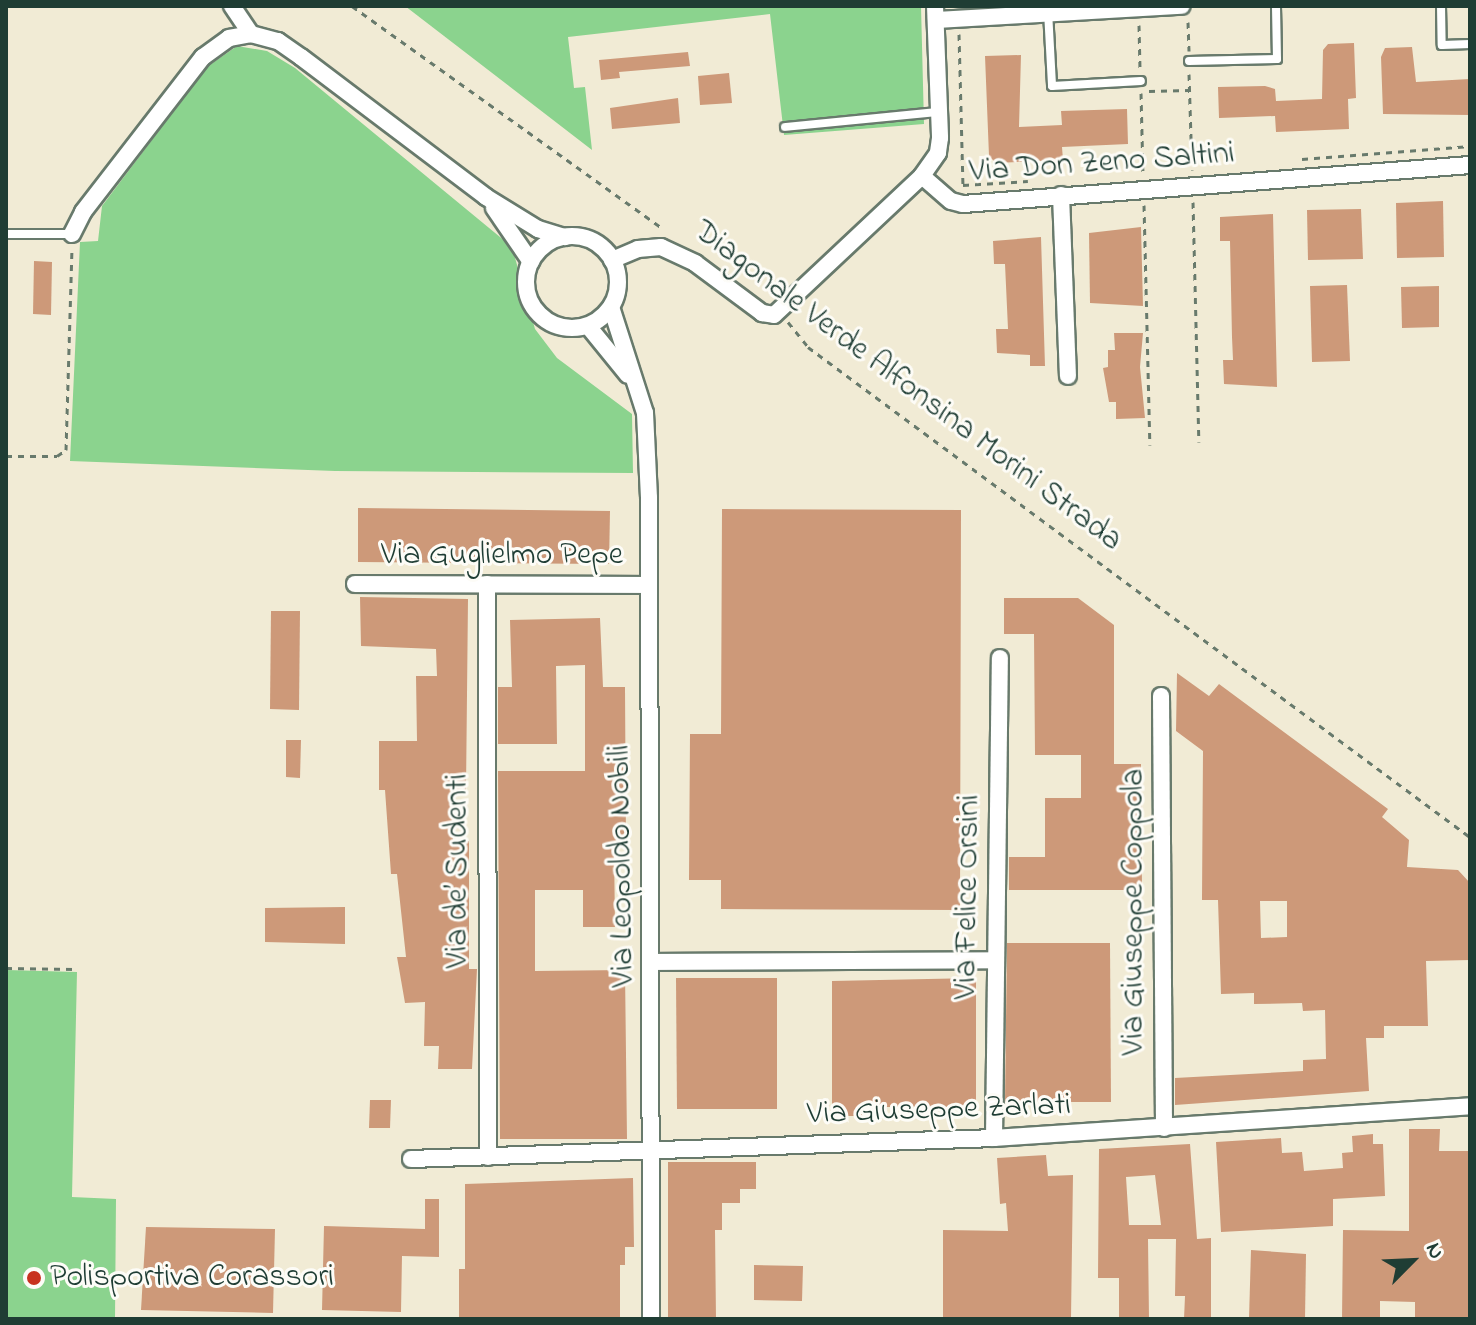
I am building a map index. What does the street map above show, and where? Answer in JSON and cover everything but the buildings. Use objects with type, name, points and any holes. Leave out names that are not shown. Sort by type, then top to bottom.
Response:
[{"type":"street","points":[[232,6],[246,20],[251,34]]},
{"type":"street","points":[[936,13],[959,20],[1048,11],[1139,9],[1185,13]]},
{"type":"street","name":"Via Don Zeno Saltini","points":[[936,13],[938,153],[922,176],[963,204],[1061,195],[1143,180],[1192,186],[1470,165]]},
{"type":"street","points":[[72,234],[83,212],[203,57],[229,38],[251,34],[278,41],[486,197],[538,229],[592,241],[612,260],[618,279],[611,307],[588,326],[561,327],[538,313],[527,289],[531,262],[549,243],[565,237]]},
{"type":"street","points":[[612,260],[638,249],[661,247],[695,263],[762,313],[780,311],[922,176]]},
{"type":"street","points":[[1061,195],[1068,376]]},
{"type":"street","points":[[486,197],[531,262]]},
{"type":"street","name":"Via Leopoldo Nobili","points":[[611,307],[645,413],[652,962],[651,1319]]},
{"type":"street","name":"Via Leopoldo Nobili","points":[[588,326],[624,365],[645,413]]},
{"type":"street","name":"Via Guglielmo Pepe","points":[[355,584],[648,585]]},
{"type":"street","name":"Via de’ Sudenti","points":[[487,584],[488,1157]]},
{"type":"street","name":"Via Felice Orsini","points":[[994,1138],[1000,658]]},
{"type":"street","name":"Via Giuseppe Coppola","points":[[1161,696],[1164,1128]]},
{"type":"street","points":[[652,962],[996,960]]},
{"type":"street","name":"Via Giuseppe Zarlati","points":[[411,1159],[994,1138],[1470,1106]]},
{"type":"lane","points":[[1189,61],[1277,59],[1276,6]]},
{"type":"lane","points":[[1441,6],[1442,45],[1470,44]]},
{"type":"lane","points":[[1048,11],[1052,86],[1141,86]]},
{"type":"lane","points":[[785,127],[939,112]]},
{"type":"lane","points":[[6,234],[72,234]]},
{"type":"path","name":"Diagonale Verde Alfonsina Morini Strada","points":[[352,6],[669,233]]},
{"type":"path","points":[[1139,9],[1150,445]]},
{"type":"path","points":[[1185,13],[1190,90],[1199,442]]},
{"type":"path","points":[[959,20],[963,185],[1038,180]]},
{"type":"path","points":[[1141,86],[1190,90]]},
{"type":"path","points":[[1300,160],[1470,146]]},
{"type":"path","points":[[1180,169],[1207,167]]},
{"type":"path","points":[[1143,180],[1155,171]]},
{"type":"path","points":[[1128,173],[1143,180]]},
{"type":"path","points":[[6,456],[57,456],[66,450],[72,234]]},
{"type":"path","name":"Diagonale Verde Alfonsina Morini Strada","points":[[780,311],[808,347],[1470,837]]},
{"type":"path","points":[[6,968],[75,969]]},
{"type":"green space","points":[[405,6],[921,6],[924,124],[784,135],[770,14],[568,37],[574,88],[585,87],[592,150]]},
{"type":"green space","points":[[237,46],[267,51],[295,68],[512,247],[535,329],[557,358],[632,414],[633,473],[335,471],[70,461],[80,242],[98,241],[102,206],[207,67]]},
{"type":"green space","points":[[6,970],[77,972],[72,1197],[116,1199],[115,1319],[6,1319]]},
{"type":"place","name":"Polisportiva Corassori","points":[[34,1278]]}]
